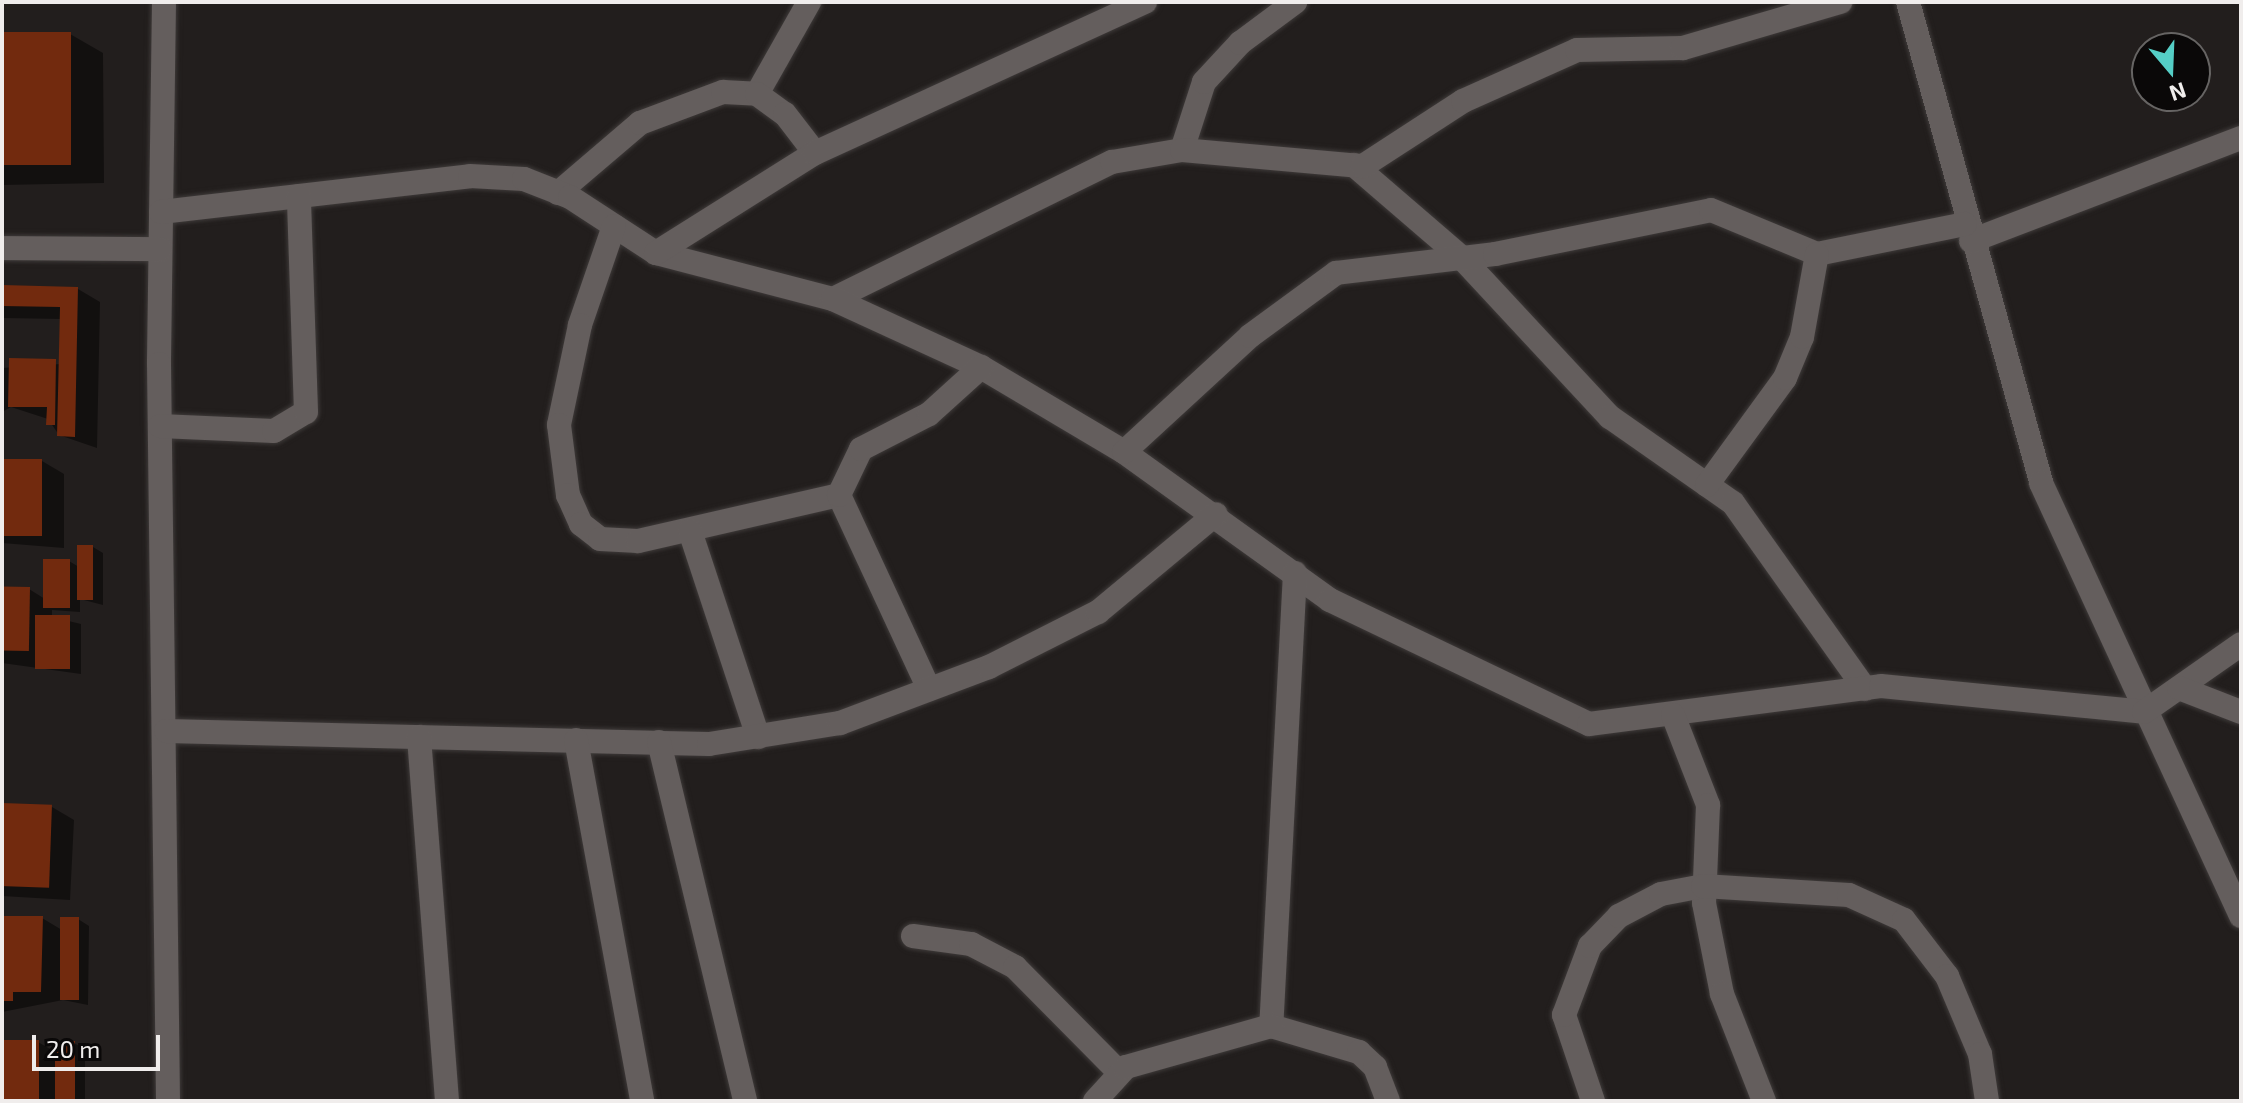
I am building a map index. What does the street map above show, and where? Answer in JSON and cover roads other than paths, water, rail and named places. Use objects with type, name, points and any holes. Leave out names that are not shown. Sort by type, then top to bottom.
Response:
[{"type":"street","points":[[164,2],[160,426],[168,1101]]},
{"type":"street","points":[[757,94],[809,2]]},
{"type":"street","points":[[656,253],[815,153],[1110,8],[1145,2]]},
{"type":"street","points":[[1182,150],[1204,82],[1264,11],[1295,2]]},
{"type":"street","points":[[833,299],[1112,162],[1182,150],[1354,165],[1463,101],[1577,50],[1683,48],[1840,2]]},
{"type":"street","points":[[1908,2],[1968,232],[2041,483],[2144,712],[2241,916]]},
{"type":"street","points":[[558,193],[640,123],[723,92],[757,94],[785,114],[815,153]]},
{"type":"street","points":[[1124,452],[1250,336],[1336,273],[1462,258],[1711,210],[1817,254],[1968,232],[2241,138]]},
{"type":"street","points":[[1354,165],[1462,258],[1610,417],[1733,503],[1865,689]]},
{"type":"street","points":[[161,212],[470,176],[524,179],[558,193],[656,253],[833,299],[981,367],[1124,452],[1216,514],[1330,600],[1589,724],[1865,689],[2144,712],[2241,644]]},
{"type":"street","points":[[160,426],[274,431],[306,412],[299,196]]},
{"type":"street","points":[[614,226],[580,325],[559,425],[568,495],[581,524],[600,539],[690,531],[839,495]]},
{"type":"street","points":[[2,248],[160,249]]},
{"type":"street","points":[[1707,485],[1785,378],[1802,337],[1817,254]]},
{"type":"street","points":[[839,495],[861,449],[929,414],[981,367]]},
{"type":"street","points":[[839,495],[929,689]]},
{"type":"street","points":[[166,731],[659,742],[758,737],[840,723],[929,689],[1098,612],[1216,514]]},
{"type":"street","points":[[690,531],[758,737]]},
{"type":"street","points":[[1271,1026],[1295,573]]},
{"type":"street","points":[[2179,688],[2241,712]]},
{"type":"street","points":[[1673,715],[1708,805],[1712,834],[1703,886],[1722,994],[1764,1101]]},
{"type":"street","points":[[419,737],[447,1101]]},
{"type":"street","points":[[576,740],[642,1101]]},
{"type":"street","points":[[659,742],[745,1101]]},
{"type":"street","points":[[1593,1101],[1564,1015],[1590,946],[1619,916],[1661,894],[1703,886],[1849,895],[1904,920],[1947,976],[1980,1054],[1987,1101]]},
{"type":"street","points":[[913,936],[971,944],[1015,967],[1119,1072]]},
{"type":"street","points":[[1095,1101],[1119,1072],[1271,1026],[1359,1052],[1375,1067],[1388,1101]]}]
